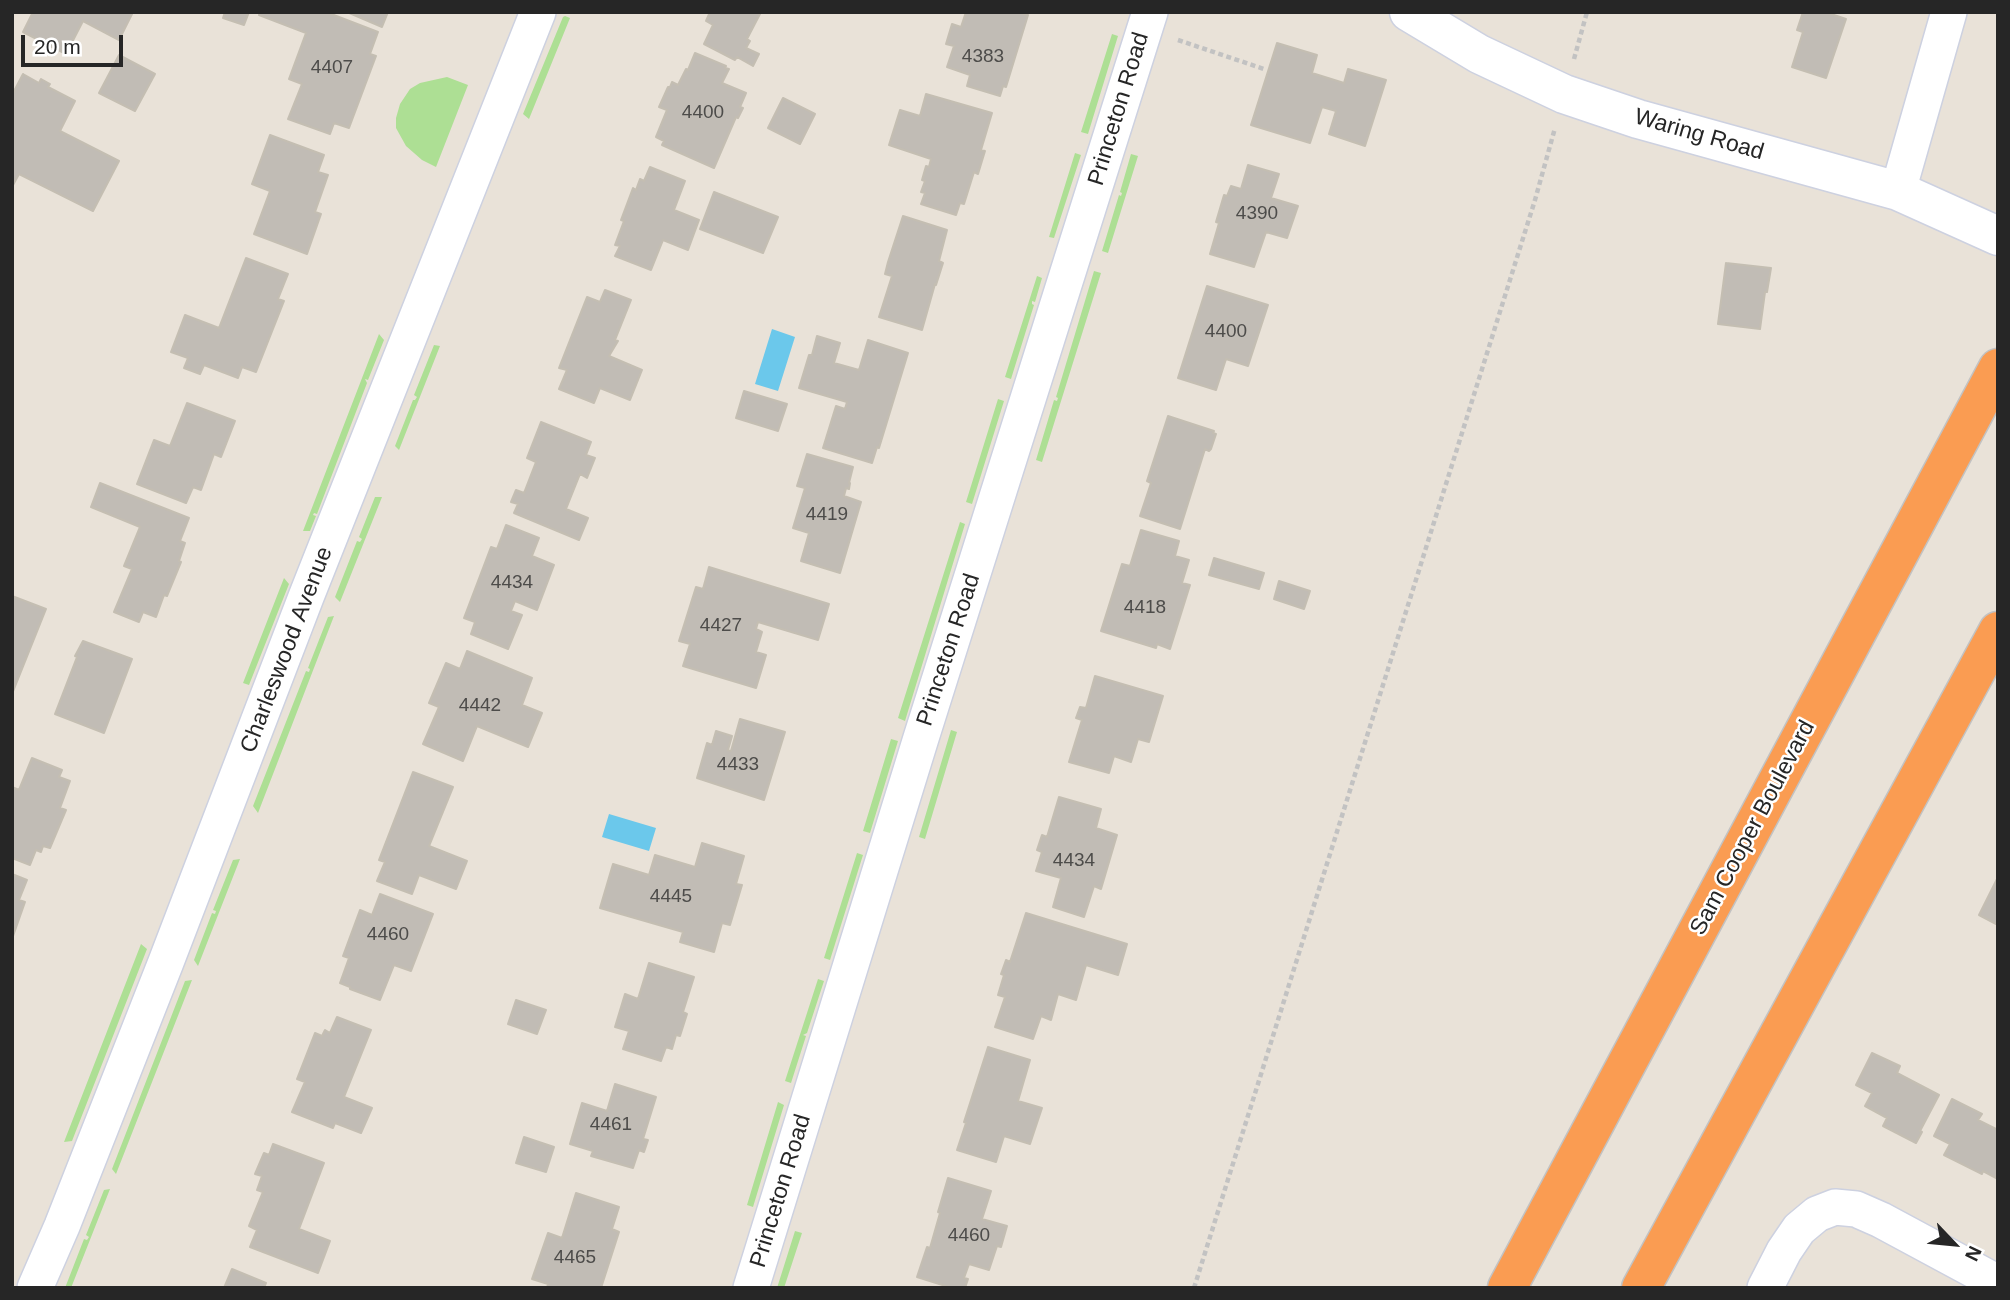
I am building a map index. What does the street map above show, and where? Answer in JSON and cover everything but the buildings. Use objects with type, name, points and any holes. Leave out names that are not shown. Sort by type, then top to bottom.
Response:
[{"type":"highway","name":"Sam Cooper Boulevard","points":[[1507,1288],[1998,368]]},
{"type":"highway","points":[[1641,1288],[1998,631]]},
{"type":"main road","name":"Waring Road","points":[[1409,12],[1479,54],[1564,94],[1638,119],[1898,191],[1998,236]]},
{"type":"street","name":"Charleswood Avenue","points":[[35,1288],[62,1226],[306,597],[538,12]]},
{"type":"street","name":"Princeton Road","points":[[751,1288],[1150,12]]},
{"type":"street","points":[[1898,191],[1950,12]]},
{"type":"street","points":[[1765,1288],[1799,1229],[1817,1213],[1835,1208],[1856,1209],[1881,1220],[1998,1283]]},
{"type":"path","points":[[1194,1288],[1535,200],[1587,12]]},
{"type":"path","points":[[1178,40],[1264,69]]},
{"type":"green space","points":[[565,16],[570,18],[529,119],[523,114]]},
{"type":"green space","points":[[1112,34],[1118,36],[1088,134],[1081,132]]},
{"type":"green space","points":[[447,77],[468,85],[436,167],[422,160],[406,146],[396,128],[396,118],[400,104],[410,89],[420,83]]},
{"type":"green space","points":[[1075,153],[1081,155],[1054,238],[1049,237]]},
{"type":"green space","points":[[1131,154],[1138,156],[1108,253],[1102,251],[1119,195],[1122,193],[1120,192]]},
{"type":"green space","points":[[1094,271],[1101,273],[1042,462],[1036,460],[1054,400],[1057,401],[1058,398],[1056,397]]},
{"type":"green space","points":[[1037,276],[1042,278],[1035,302],[1032,301],[1034,305],[1011,379],[1005,377]]},
{"type":"green space","points":[[379,334],[384,340],[368,380],[365,379],[367,383],[317,514],[313,515],[316,516],[310,531],[303,531]]},
{"type":"green space","points":[[434,345],[440,346],[399,450],[395,446],[413,400],[417,397],[414,395]]},
{"type":"green space","points":[[998,399],[1004,401],[972,504],[966,502]]},
{"type":"green space","points":[[375,497],[382,497],[340,602],[335,597],[357,541],[362,539],[359,537]]},
{"type":"green space","points":[[960,522],[965,524],[905,721],[898,718]]},
{"type":"green space","points":[[284,578],[289,584],[249,685],[243,683]]},
{"type":"green space","points":[[334,616],[258,813],[253,806],[306,671],[309,672],[308,668],[328,617]]},
{"type":"green space","points":[[951,730],[957,732],[925,839],[919,837]]},
{"type":"green space","points":[[891,739],[898,741],[870,833],[863,831]]},
{"type":"green space","points":[[857,853],[863,855],[830,960],[824,958]]},
{"type":"green space","points":[[240,859],[198,966],[194,960],[212,913],[215,914],[216,911],[213,910],[233,860]]},
{"type":"green space","points":[[141,944],[147,949],[72,1141],[64,1142]]},
{"type":"green space","points":[[818,979],[824,981],[807,1033],[803,1035],[806,1036],[791,1083],[785,1081]]},
{"type":"green space","points":[[192,980],[116,1174],[112,1169],[185,981]]},
{"type":"green space","points":[[778,1102],[784,1105],[753,1207],[747,1205]]},
{"type":"green space","points":[[110,1189],[71,1288],[65,1288],[84,1239],[89,1237],[86,1235],[104,1190]]},
{"type":"green space","points":[[795,1231],[802,1233],[784,1288],[777,1288]]},
{"type":"water","points":[[772,329],[795,337],[778,391],[755,384]]},
{"type":"water","points":[[609,814],[656,828],[649,851],[602,837]]}]
